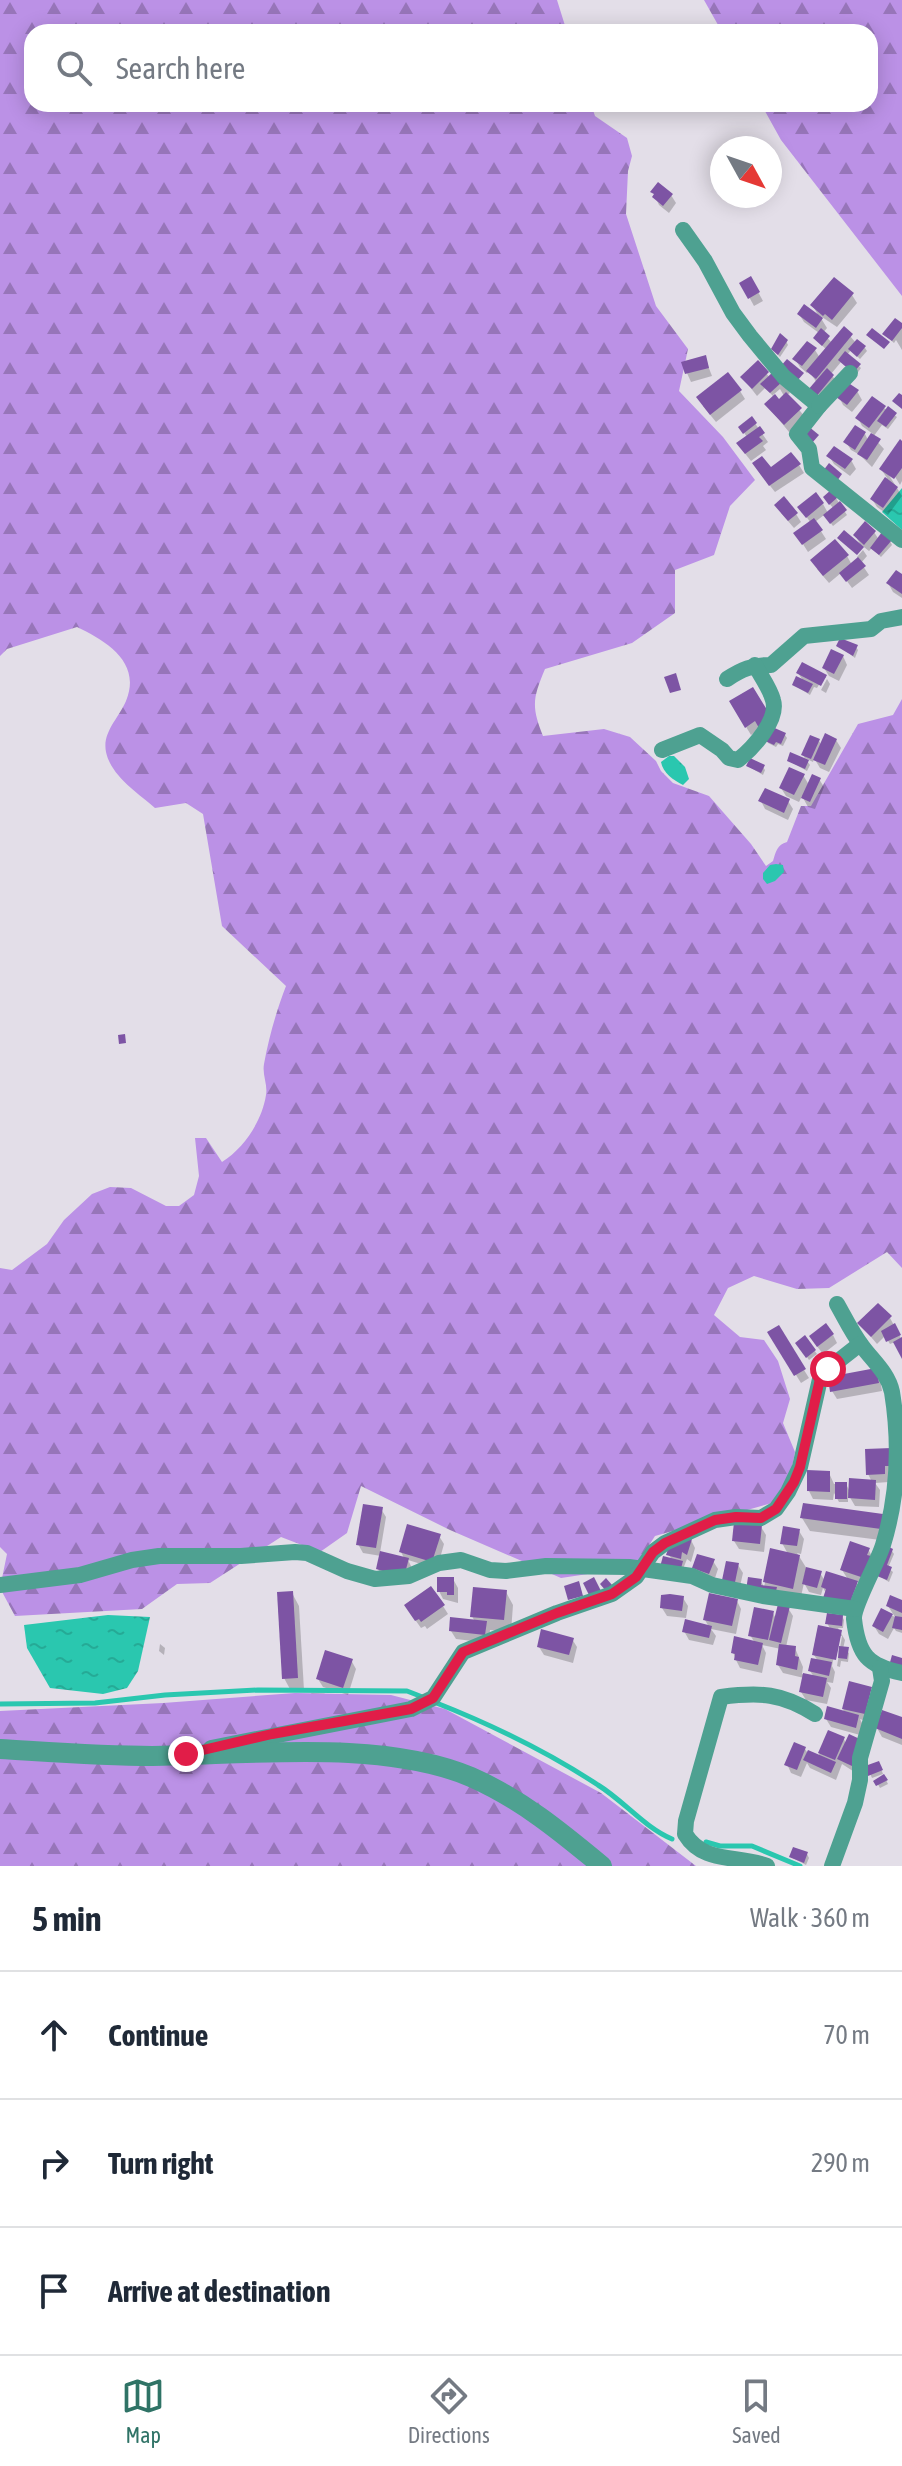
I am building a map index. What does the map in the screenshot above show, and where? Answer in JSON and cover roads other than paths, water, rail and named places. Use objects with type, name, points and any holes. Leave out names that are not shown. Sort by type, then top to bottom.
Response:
[{"type":"street","points":[[683,230],[750,336],[784,377],[819,406]]},
{"type":"street","points":[[850,373],[797,434],[809,449],[812,468],[902,540]]},
{"type":"street","points":[[727,679],[743,668],[771,665],[804,636],[871,629],[881,621],[902,617]]},
{"type":"street","points":[[662,750],[700,735],[729,758],[738,760],[745,754],[762,733],[773,712],[774,701],[755,665]]},
{"type":"street","points":[[837,1304],[860,1344],[883,1371],[891,1387],[897,1460],[894,1503],[883,1546],[855,1609],[854,1619],[864,1651],[872,1664],[902,1673]]},
{"type":"street","points":[[186,1754],[272,1734],[411,1709],[433,1698],[463,1652],[612,1594],[624,1587],[653,1552],[665,1543],[715,1520],[761,1518],[776,1509],[800,1467],[820,1379],[860,1344]]},
{"type":"street","points":[[0,1585],[80,1575],[132,1560],[159,1556],[241,1556],[295,1552],[307,1553],[347,1571],[375,1579],[409,1576],[439,1563],[461,1560],[490,1570],[506,1571],[546,1566],[629,1567],[692,1576],[712,1585],[763,1596],[855,1609]]},
{"type":"street","points":[[832,1866],[855,1803],[860,1780],[860,1758],[882,1681],[880,1668]]},
{"type":"street","points":[[767,1866],[746,1859],[707,1854],[696,1849],[685,1834],[721,1697],[749,1693],[774,1695],[815,1714]]},
{"type":"street","points":[[0,1749],[56,1753],[356,1754],[435,1766],[469,1776],[521,1803],[602,1866]]},
{"type":"water","points":[[902,488],[902,530],[882,512]]},
{"type":"water","points":[[674,756],[685,767],[689,779],[683,785],[669,776],[662,766],[661,762]]},
{"type":"water","points":[[770,865],[783,865],[784,872],[767,884],[763,873]]},
{"type":"water","points":[[108,1615],[150,1617],[138,1671],[127,1688],[103,1694],[50,1688],[27,1648],[24,1625]]},
{"type":"waterway","points":[[0,1704],[95,1703],[165,1695],[258,1690],[407,1691],[425,1698]]},
{"type":"waterway","points":[[434,1702],[497,1729],[559,1761],[608,1791],[653,1828],[672,1839]]},
{"type":"waterway","points":[[706,1842],[720,1846],[752,1846],[800,1866]]}]
